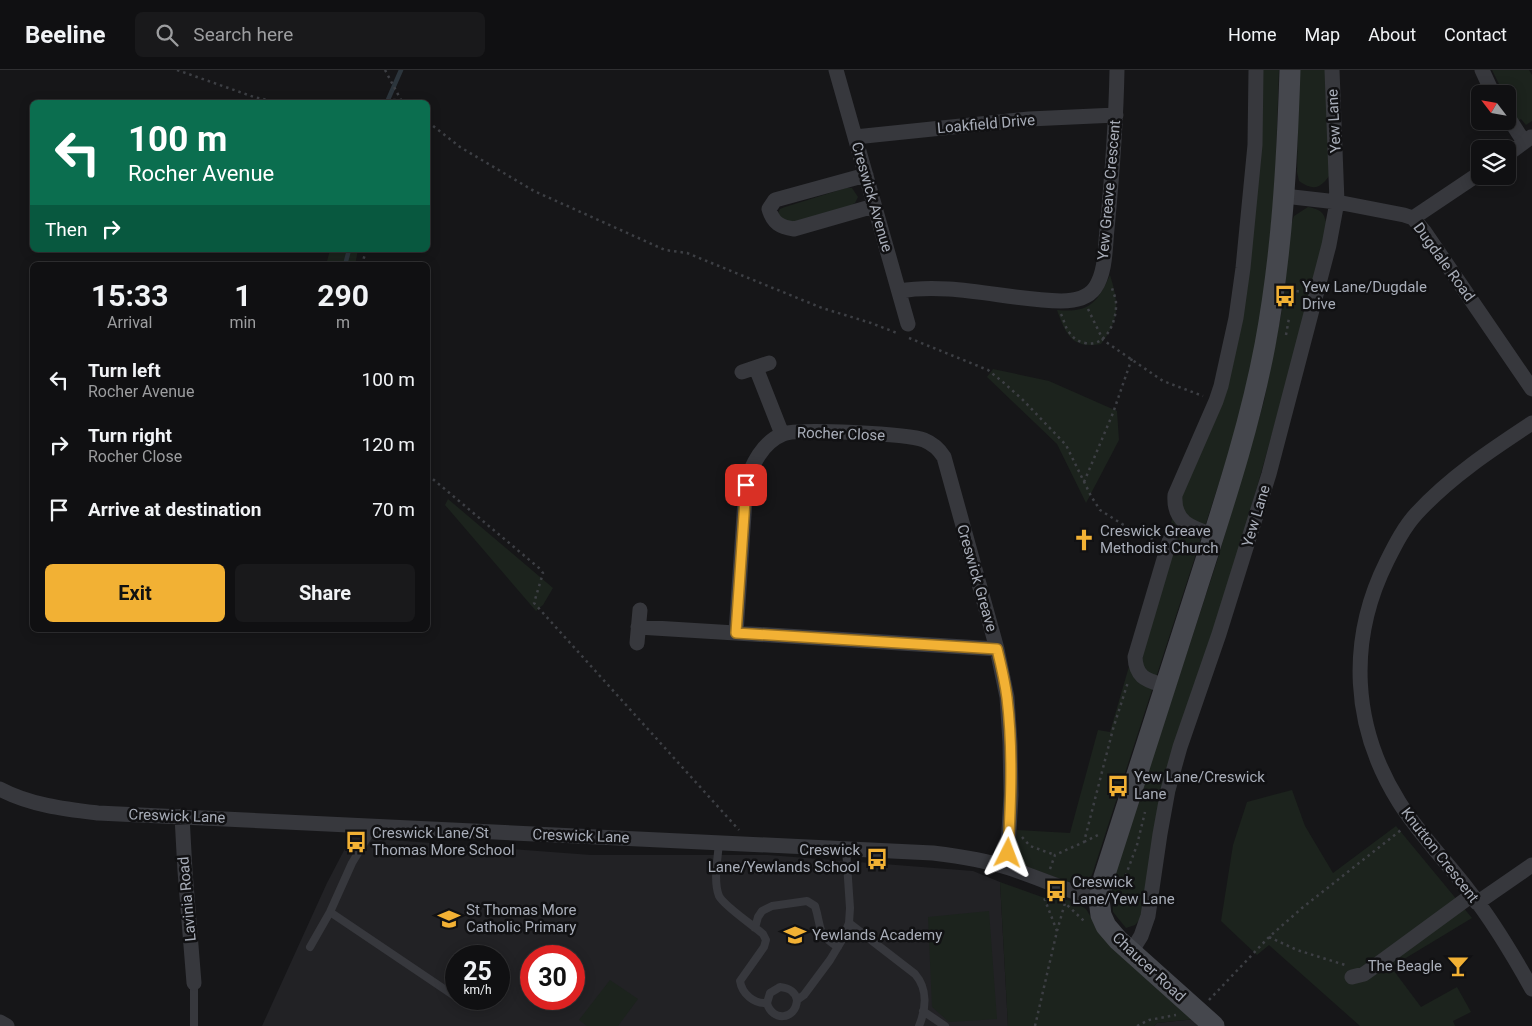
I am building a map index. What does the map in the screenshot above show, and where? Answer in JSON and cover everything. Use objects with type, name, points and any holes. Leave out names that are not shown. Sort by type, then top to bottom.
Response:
[{"type":"main road","points":[[1099,900],[1126,804],[1214,535],[1254,396],[1274,290],[1284,196],[1290,70]]},
{"type":"main road","name":"Chaucer Road","points":[[1099,900],[1101,915],[1106,926],[1131,952],[1214,1026]]},
{"type":"street","name":"Creswick Avenue","points":[[836,70],[908,324]]},
{"type":"street","name":"Yew Greave Crescent","points":[[1083,298],[1096,286],[1102,269],[1116,115],[1117,70]]},
{"type":"street","points":[[1214,535],[1200,531],[1180,519],[1174,504],[1179,485],[1221,386],[1236,318],[1243,268],[1254,145],[1256,70]]},
{"type":"street","name":"Yew Lane","points":[[1131,952],[1141,936],[1148,916],[1160,834],[1171,782],[1269,474],[1316,294],[1337,202],[1332,70]]},
{"type":"street","points":[[1482,70],[1490,85]]},
{"type":"street","name":"Loakfield Drive","points":[[855,137],[1029,119],[1116,115]]},
{"type":"street","points":[[1516,126],[1528,139],[1516,148]]},
{"type":"street","points":[[866,175],[775,200],[769,209],[772,219],[782,227],[794,229],[874,206]]},
{"type":"street","points":[[1413,218],[1471,178]]},
{"type":"street","name":"Dugdale Road","points":[[1284,196],[1337,202],[1413,218],[1424,231],[1532,390]]},
{"type":"street","points":[[899,291],[930,288],[1061,301],[1083,298]]},
{"type":"street","points":[[755,368],[782,434]]},
{"type":"street","name":"Knutton Crescent","points":[[1532,422],[1470,465],[1441,489],[1415,515],[1394,546],[1376,582],[1360,653],[1360,687],[1364,715],[1371,743],[1384,774],[1412,822],[1475,899],[1499,933],[1532,989]]},
{"type":"street","name":"Rocher Close","points":[[736,633],[746,485],[756,459],[769,444],[782,434],[805,431],[912,437],[933,444]]},
{"type":"street","name":"Creswick Greave","points":[[933,444],[944,457],[997,649],[1007,697],[1010,742],[1010,823],[1007,867]]},
{"type":"street","points":[[1165,686],[1144,678],[1137,670],[1136,657],[1170,543]]},
{"type":"street","points":[[637,643],[640,610]]},
{"type":"street","points":[[638,627],[997,649]]},
{"type":"street","name":"Creswick Lane","points":[[0,789],[33,802],[61,809],[98,813],[933,853],[961,856],[1007,867],[1099,900]]},
{"type":"street","name":"Lavinia Road","points":[[182,816],[184,871],[194,983]]},
{"type":"street","points":[[1358,976],[1475,899],[1532,865]]},
{"type":"street","points":[[0,1022],[7,1026]]},
{"type":"lane","points":[[310,947],[330,912],[352,863],[369,835],[371,826]]},
{"type":"lane","points":[[719,842],[717,882],[719,896],[763,934],[766,940],[764,947],[740,981],[741,988],[745,994],[760,1004],[767,1003]]},
{"type":"lane","points":[[797,1000],[804,995],[838,948],[849,923],[850,908],[846,848]]},
{"type":"lane","points":[[756,928],[758,917],[762,911],[772,906],[807,901],[815,906],[820,933],[826,940],[838,948]]},
{"type":"lane","points":[[330,912],[445,990]]},
{"type":"lane","points":[[849,923],[915,974],[923,983],[925,1002],[919,1026]]},
{"type":"lane","points":[[194,983],[194,1026]]},
{"type":"lane","points":[[780,987],[794,992],[797,1000],[794,1012],[783,1017],[772,1013],[767,1003],[770,993],[780,987]]},
{"type":"lane","points":[[923,1011],[944,1026]]},
{"type":"path","points":[[177,70],[267,100]]},
{"type":"path","points":[[385,70],[401,100]]},
{"type":"path","points":[[430,124],[460,147],[534,191],[598,221],[666,250],[687,253],[822,308],[871,323],[988,370],[1023,400],[1066,445],[1100,510],[1122,524],[1170,543]]},
{"type":"path","points":[[1061,301],[1061,312],[1068,331],[1076,340],[1095,344],[1103,340],[1111,326],[1116,301],[1110,282],[1102,269]]},
{"type":"path","points":[[1274,290],[1292,290],[1316,294]]},
{"type":"path","points":[[1083,298],[1103,340],[1163,381],[1216,401]]},
{"type":"path","points":[[1084,482],[1113,413],[1132,358]]},
{"type":"path","points":[[430,477],[539,568],[543,573],[534,603],[740,831],[741,843]]},
{"type":"path","points":[[1057,931],[1042,892],[1045,882],[1055,856],[1084,842],[1113,729],[1130,678],[1137,670]]},
{"type":"path","points":[[1137,1026],[1149,1020],[1198,1012],[1269,937],[1302,908],[1412,822]]},
{"type":"path","points":[[1010,823],[1030,846],[1055,856]]},
{"type":"path","points":[[1035,1026],[1065,903],[1097,933],[1106,926]]},
{"type":"path","points":[[1269,937],[1297,950],[1347,965],[1358,976]]},
{"type":"shaded area","points":[[1260,70],[1279,70],[1275,187],[1262,313],[1252,367],[1231,446],[1093,872],[1090,879],[1077,883],[1065,881],[1023,865],[1018,860],[1014,852],[1017,830],[1070,833],[1098,730],[1110,732],[1170,525],[1225,389]]},
{"type":"shaded area","points":[[1299,70],[1325,70],[1332,172],[1317,187],[1309,186],[1299,181],[1297,172]]},
{"type":"shaded area","points":[[1492,70],[1529,70],[1532,75],[1532,121],[1526,125],[1521,119],[1517,121],[1516,85],[1500,85]]},
{"type":"shaded area","points":[[846,188],[852,188],[858,197],[855,203],[849,207],[786,226],[777,215],[780,209],[785,207]]},
{"type":"shaded area","points":[[1308,207],[1322,212],[1327,226],[1292,363],[1239,551],[1142,917],[1135,925],[1126,928],[1113,912],[1112,892],[1115,872],[1218,558],[1264,401],[1281,315],[1291,225],[1294,216]]},
{"type":"shaded area","points":[[329,252],[358,252],[356,262],[327,262]]},
{"type":"shaded area","points":[[1110,275],[1116,303],[1115,319],[1112,327],[1101,344],[1091,345],[1077,342],[1067,333],[1057,310],[1068,311],[1085,308],[1101,293]]},
{"type":"shaded area","points":[[993,369],[1049,381],[1117,411],[1119,440],[1086,503],[1057,444],[987,377]]},
{"type":"shaded area","points":[[448,499],[553,588],[543,605],[536,611],[445,505]]},
{"type":"shaded area","points":[[1292,790],[1305,826],[1333,873],[1396,826],[1472,918],[1391,967],[1421,1007],[1457,987],[1471,1012],[1453,1021],[1455,1026],[1360,1026],[1269,945],[1257,955],[1221,921],[1233,845],[1247,802]]},
{"type":"shaded area","name":"Yewlands Academy","points":[[351,837],[591,855],[768,855],[973,871],[1000,882],[1008,1026],[262,1026],[327,883]]},
{"type":"shaded area","points":[[1000,882],[1042,897],[1074,901],[1086,909],[1101,934],[1195,1019],[1157,1023],[1154,1026],[1008,1026]]},
{"type":"shaded area","points":[[989,911],[997,1019],[949,1022],[932,1007],[928,917]]},
{"type":"shaded area","points":[[610,980],[638,999],[618,1026],[587,1026],[579,1020]]},
{"type":"shaded area","points":[[1195,1019],[1203,1026],[1154,1026],[1157,1023]]},
{"type":"waterway","points":[[388,100],[401,70]]},
{"type":"waterway","points":[[346,262],[348,252]]},
{"type":"place","name":"Yew Lane/Dugdale Drive","points":[[1285,296]]},
{"type":"place","name":"Creswick Greave Methodist Church","points":[[1084,540]]},
{"type":"place","name":"Yew Lane/Creswick Lane","points":[[1118,786]]},
{"type":"place","name":"Creswick Lane/St Thomas More School","points":[[356,842]]},
{"type":"place","name":"Creswick Lane/Yewlands School","points":[[877,859]]},
{"type":"place","name":"Creswick Lane/Yew Lane","points":[[1056,891]]},
{"type":"place","name":"St Thomas More Catholic Primary","points":[[449,919]]},
{"type":"place","name":"Yewlands Academy","points":[[795,935]]},
{"type":"place","name":"The Beagle","points":[[1458,966]]},
{"type":"route","points":[[746,485],[736,633],[997,649],[1007,697],[1010,742],[1011,795],[1008,853]]}]
